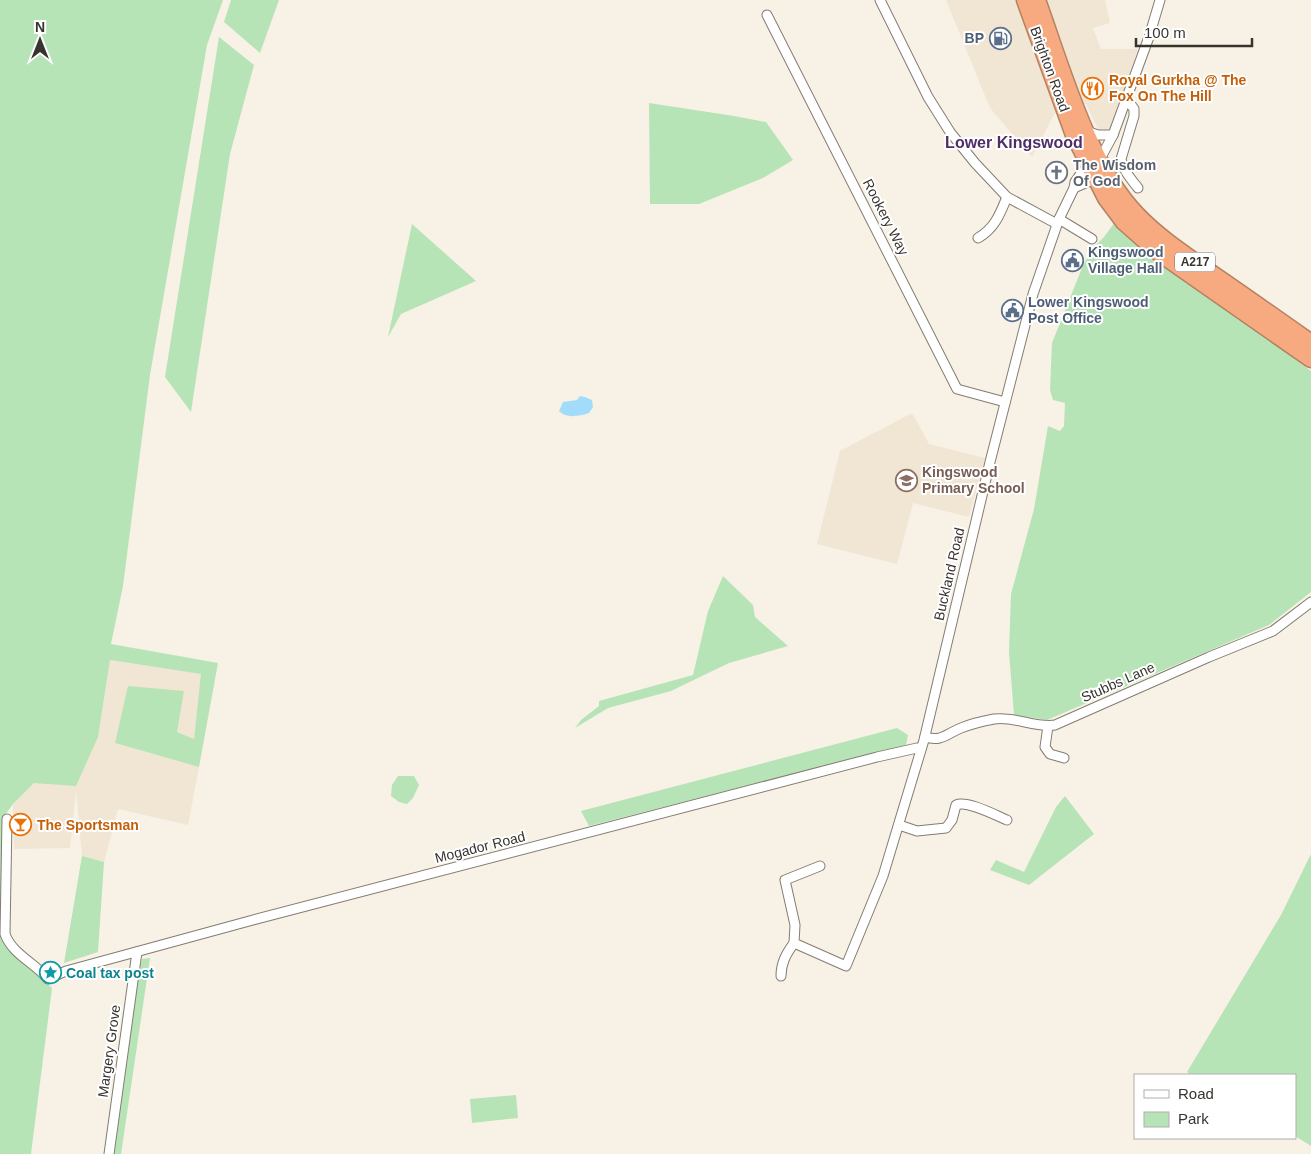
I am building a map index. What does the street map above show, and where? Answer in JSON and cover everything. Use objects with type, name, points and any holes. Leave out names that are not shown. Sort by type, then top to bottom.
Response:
[{"type":"highway","name":"Brighton Road","points":[[1025,0],[1074,135],[1122,198],[1166,242],[1311,343]]},
{"type":"highway","name":"Brighton Road","points":[[1037,0],[1086,131],[1106,198],[1124,222],[1158,252],[1311,359]]},
{"type":"street","points":[[880,0],[928,97],[950,132],[975,162],[1007,197],[1092,238]]},
{"type":"street","name":"Buckland Road","points":[[794,943],[846,966],[883,876],[925,736],[1005,402],[1033,294],[1058,222],[1075,182],[1082,172],[1095,165],[1113,136],[1149,37],[1160,0]]},
{"type":"street","name":"Rookery Way","points":[[767,14],[957,389],[1005,402]]},
{"type":"street","points":[[1126,98],[1134,109],[1134,116],[1121,158],[1129,177],[1138,188]]},
{"type":"street","points":[[1086,131],[1098,135],[1113,136]]},
{"type":"street","points":[[978,238],[988,232],[997,221],[1007,197]]},
{"type":"street","name":"Stubbs Lane","points":[[1048,726],[1055,725],[1209,656],[1264,635],[1311,602]]},
{"type":"street","points":[[925,736],[936,739],[943,738],[959,729],[996,718],[1021,720],[1048,726],[1045,748],[1050,754],[1064,758]]},
{"type":"street","name":"Mogador Road","points":[[7,819],[5,934],[9,944],[48,978],[66,971],[137,952],[877,757],[921,748]]},
{"type":"street","points":[[898,825],[917,831],[946,828],[952,820],[956,805],[960,803],[972,805],[1007,820]]},
{"type":"street","points":[[781,976],[781,966],[794,943],[796,925],[785,880],[820,866]]},
{"type":"street","name":"Margery Grove","points":[[109,1154],[137,952]]},
{"type":"shaded area","points":[[946,0],[1105,0],[1110,23],[1093,28],[1101,49],[1138,49],[1109,130],[1105,133],[1099,131],[1086,104],[1058,107],[1032,157],[990,108]]},
{"type":"shaded area","name":"Kingswood Primary School","points":[[912,413],[929,444],[985,458],[969,517],[913,503],[897,564],[817,544],[840,451]]},
{"type":"shaded area","points":[[110,660],[202,674],[194,739],[177,732],[115,743],[199,767],[188,825],[118,809],[104,862],[82,856],[76,791],[70,848],[14,849],[13,804],[34,783],[98,737]]},
{"type":"green space","points":[[0,0],[223,0],[207,45],[150,375],[123,586],[111,644],[218,663],[199,767],[115,743],[128,686],[184,691],[177,732],[194,739],[201,674],[110,660],[98,737],[76,786],[34,783],[13,804],[2,819],[2,929],[4,944],[52,988],[31,1154],[0,1154]]},
{"type":"green space","points":[[231,0],[279,0],[260,53],[224,22]]},
{"type":"green space","points":[[219,37],[254,65],[230,154],[191,412],[165,377]]},
{"type":"green space","points":[[649,103],[766,122],[793,160],[763,178],[699,204],[650,204]]},
{"type":"green space","points":[[1115,222],[1176,272],[1311,371],[1311,592],[1269,625],[1047,720],[1014,715],[1009,652],[1011,594],[1034,509],[1048,426],[1060,431],[1064,426],[1065,403],[1053,400],[1050,390],[1052,343],[1091,250]]},
{"type":"green space","points":[[412,224],[476,281],[401,314],[388,337]]},
{"type":"green space","points":[[723,576],[753,605],[755,617],[788,646],[729,663],[671,691],[608,708],[575,728],[581,720],[599,706],[599,701],[693,675],[708,611]]},
{"type":"green space","points":[[897,728],[908,735],[906,745],[589,826],[581,811]]},
{"type":"green space","points":[[398,776],[414,776],[419,785],[413,798],[407,804],[399,802],[391,796],[392,785]]},
{"type":"green space","points":[[1065,796],[1094,834],[1029,885],[990,870],[996,860],[1024,872],[1056,807]]},
{"type":"green space","points":[[1311,854],[1311,1146],[1296,1137],[1296,1074],[1190,1074],[1187,1072],[1281,915]]},
{"type":"green space","points":[[82,856],[104,862],[98,952],[64,963]]},
{"type":"green space","points":[[150,958],[121,1154],[108,1154],[142,959]]},
{"type":"green space","points":[[516,1095],[518,1118],[472,1123],[470,1099]]},
{"type":"water","points":[[580,396],[592,400],[593,407],[589,413],[569,416],[559,411],[563,402],[577,400]]},
{"type":"place","name":"BP","points":[[1000,38]]},
{"type":"place","name":"Royal Gurkha @ The Fox On The Hill","points":[[1093,88]]},
{"type":"place","name":"The Wisdom Of God","points":[[1057,173]]},
{"type":"place","name":"Kingswood Village Hall","points":[[1072,260]]},
{"type":"place","name":"Lower Kingswood Post Office","points":[[1012,310]]},
{"type":"place","name":"Kingswood Primary School","points":[[906,480]]},
{"type":"place","name":"The Sportsman","points":[[21,825]]},
{"type":"place","name":"Coal tax post","points":[[50,973]]},
{"type":"district","name":"Lower Kingswood","points":[[1014,142]]}]
